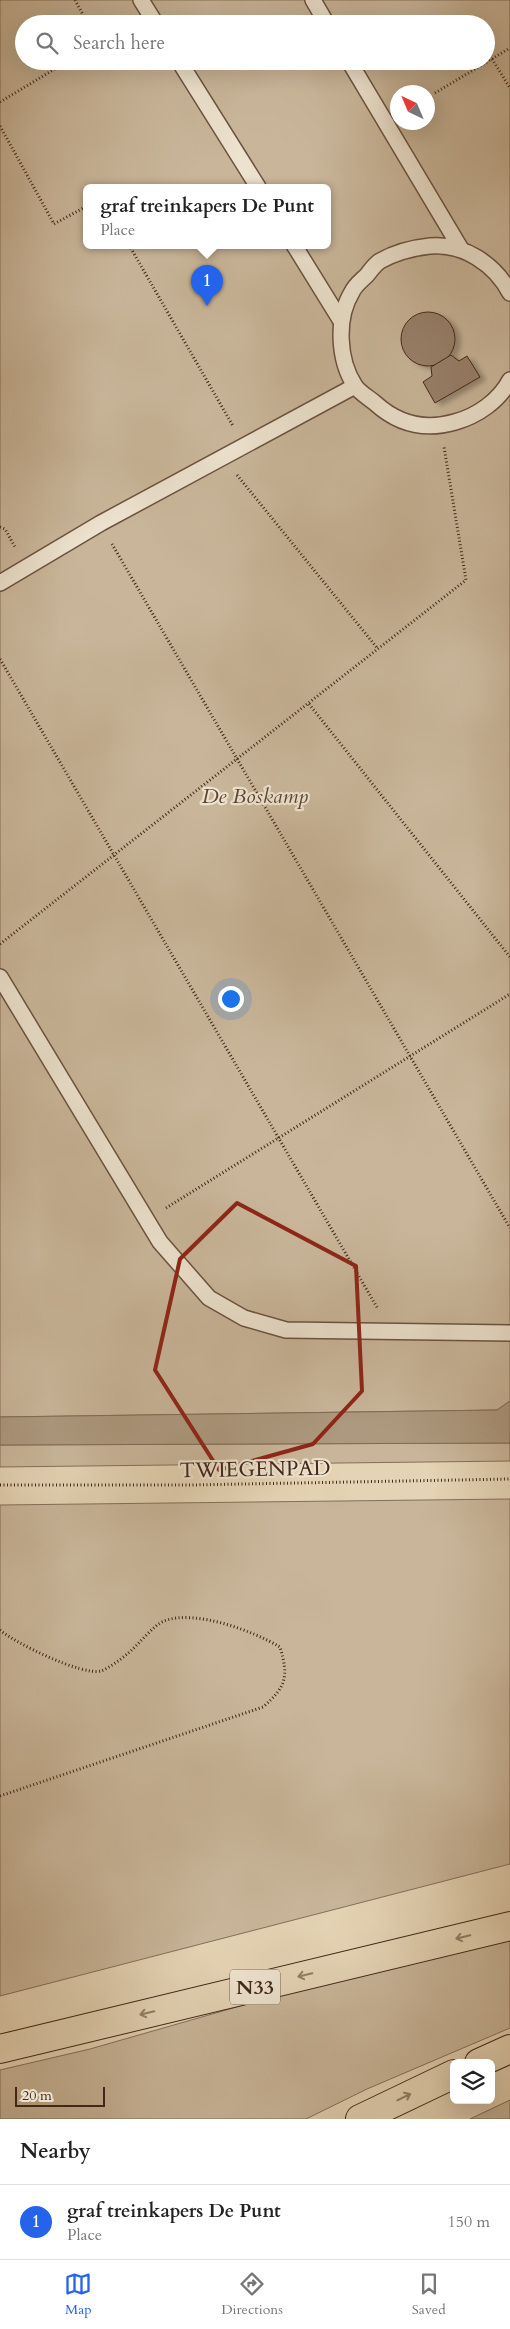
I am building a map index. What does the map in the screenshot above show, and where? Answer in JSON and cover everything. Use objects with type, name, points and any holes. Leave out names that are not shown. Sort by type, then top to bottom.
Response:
[{"type":"highway","name":"N33","points":[[0,2049],[510,1926]]},
{"type":"highway","points":[[488,2059],[510,2049]]},
{"type":"highway","points":[[360,2119],[450,2076]]},
{"type":"lane","points":[[141,0],[150,15]]},
{"type":"lane","points":[[313,0],[322,15]]},
{"type":"lane","points":[[185,70],[256,184]]},
{"type":"lane","points":[[354,70],[461,249]]},
{"type":"lane","points":[[510,293],[505,284],[483,261],[461,249],[438,245],[406,248],[378,262],[352,292],[341,321],[343,357],[355,386],[390,417],[420,426],[440,426],[470,417],[488,406],[510,380]]},
{"type":"lane","points":[[296,249],[341,321]]},
{"type":"lane","points":[[0,583],[101,524],[355,386]]},
{"type":"lane","points":[[0,977],[160,1242],[209,1298],[244,1318],[286,1330],[510,1333]]},
{"type":"path","points":[[75,0],[83,15]]},
{"type":"path","points":[[495,57],[510,48]]},
{"type":"path","points":[[495,64],[510,88]]},
{"type":"path","points":[[0,102],[53,70]]},
{"type":"path","points":[[435,92],[473,70]]},
{"type":"path","points":[[0,126],[54,224],[83,208]]},
{"type":"path","points":[[131,249],[245,446]]},
{"type":"path","points":[[0,944],[238,760],[466,580],[440,426]]},
{"type":"path","points":[[222,458],[378,649]]},
{"type":"path","points":[[101,524],[510,1228]]},
{"type":"path","points":[[0,659],[390,1331]]},
{"type":"path","points":[[308,704],[510,957]]},
{"type":"path","points":[[147,1220],[510,994]]},
{"type":"path","name":"TWIEGENPAD","points":[[0,1485],[191,1485],[510,1479]]},
{"type":"path","points":[[0,1630],[11,1640],[70,1665],[100,1671],[127,1654],[162,1622],[179,1618],[196,1620],[235,1627],[264,1638],[280,1647],[286,1665],[285,1679],[279,1693],[263,1707],[0,1796]]},
{"type":"highlighted area","points":[[237,1203],[356,1266],[362,1391],[313,1444],[219,1470],[155,1370],[180,1259]]},
{"type":"green space","name":"De Boskamp","points":[[0,0],[510,0],[510,1401],[497,1410],[0,1417]]},
{"type":"green space","points":[[510,1443],[510,1461],[0,1467],[0,1445]]},
{"type":"green space","points":[[510,1499],[510,1864],[0,1996],[0,1505]]},
{"type":"green space","points":[[510,1938],[510,2028],[367,2089],[306,2119],[0,2119],[0,2070],[90,2049],[331,1980]]},
{"type":"green space","points":[[510,2100],[510,2119],[470,2119]]},
{"type":"shaded area","points":[[510,1401],[510,1443],[0,1445],[0,1417],[497,1410]]},
{"type":"building","points":[[428,312],[438,314],[447,320],[453,329],[455,339],[453,349],[447,358],[438,364],[428,366],[418,364],[409,358],[403,349],[401,339],[403,329],[409,320],[418,314]]},
{"type":"building","points":[[451,355],[459,361],[467,356],[480,377],[435,403],[423,382],[432,376],[431,367]]},
{"type":"place","name":"graf treinkapers De Punt","points":[[207,306]]}]
